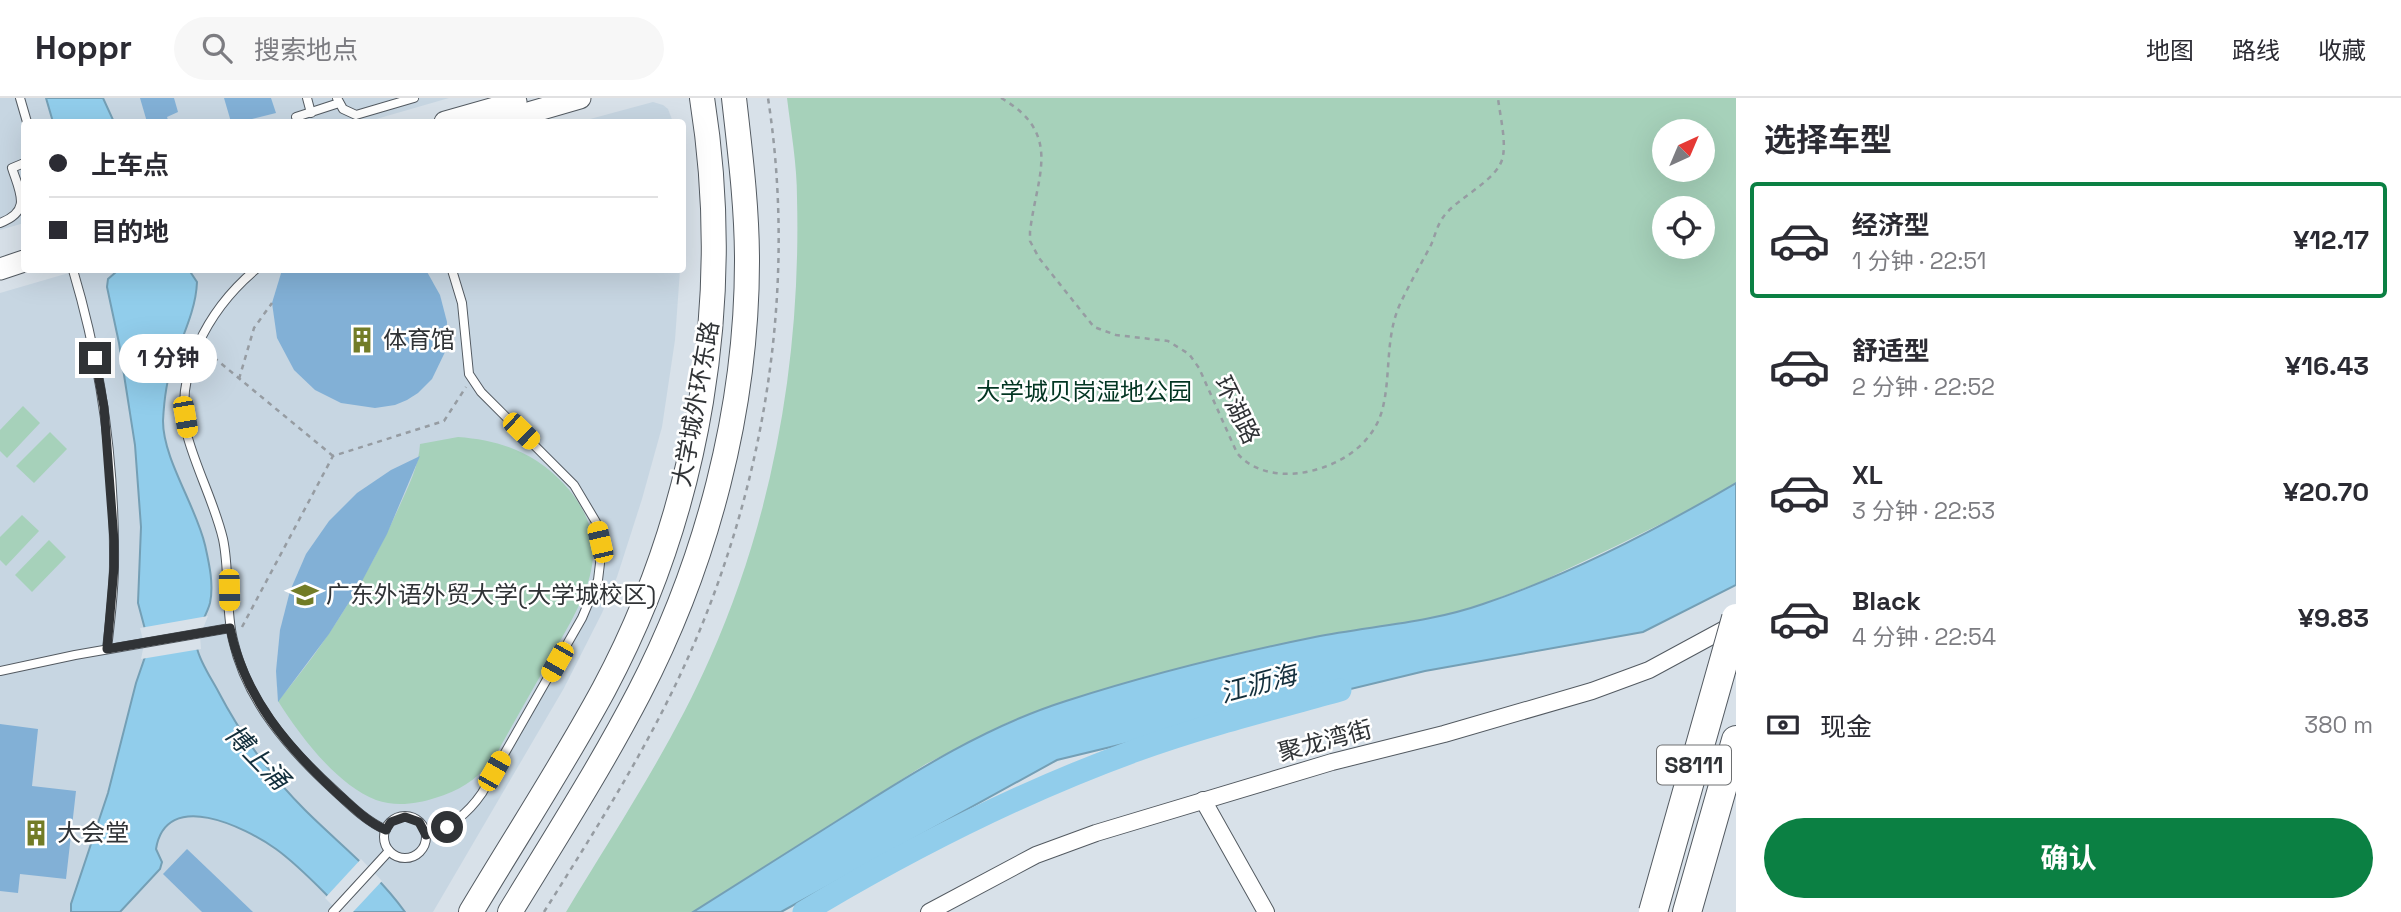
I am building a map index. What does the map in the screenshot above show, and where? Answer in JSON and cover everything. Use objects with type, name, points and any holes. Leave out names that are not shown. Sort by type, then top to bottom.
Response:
[{"type":"highway","name":"S8111","points":[[1653,912],[1736,620]]},
{"type":"highway","name":"S8111","points":[[1688,912],[1736,740]]},
{"type":"main road","points":[[455,119],[528,98]]},
{"type":"main road","points":[[507,119],[580,98]]},
{"type":"main road","name":"大学城外环东路","points":[[471,912],[605,688],[640,614],[679,502],[704,385],[714,281],[712,186],[702,98]]},
{"type":"main road","name":"大学城外环东路","points":[[510,912],[640,692],[688,583],[722,471],[736,399],[746,309],[746,206],[734,98]]},
{"type":"main road","points":[[0,254],[21,247]]},
{"type":"main road","points":[[0,269],[21,262]]},
{"type":"street","name":"聚龙湾街","points":[[929,912],[1050,849],[1332,762],[1444,734],[1592,691],[1649,670],[1736,620]]},
{"type":"street","points":[[1203,800],[1266,912]]},
{"type":"lane","points":[[20,98],[26,119]]},
{"type":"lane","points":[[307,98],[311,113]]},
{"type":"lane","points":[[296,117],[338,101],[346,111],[356,115],[414,98]]},
{"type":"lane","points":[[0,223],[12,218],[20,208],[21,197],[12,168],[21,164]]},
{"type":"lane","points":[[74,273],[100,387],[108,455],[114,567],[107,649]]},
{"type":"lane","points":[[253,273],[219,307],[198,345],[186,387],[185,417],[193,453],[222,536],[228,572],[233,642],[245,676],[278,732],[312,770],[362,815],[386,830]]},
{"type":"lane","points":[[426,835],[455,822],[482,793],[582,618],[598,580],[601,555],[596,522],[574,485],[471,379],[462,303],[453,273]]},
{"type":"lane","points":[[0,671],[230,628]]},
{"type":"lane","points":[[410,817],[419,822],[426,835],[422,849],[411,857],[401,858],[389,850],[385,843],[386,830],[395,819],[410,817]]},
{"type":"lane","points":[[333,911],[389,850]]},
{"type":"path","name":"环湖路","points":[[1001,98],[1024,114],[1038,136],[1041,177],[1030,242],[1039,258],[1094,327],[1116,335],[1168,341],[1189,354],[1199,368],[1237,453],[1255,468],[1284,474],[1320,469],[1340,461],[1364,441],[1375,425],[1382,409],[1399,305],[1444,216],[1495,172],[1503,159],[1498,98]]},
{"type":"path","points":[[239,379],[254,328],[272,303]]},
{"type":"path","points":[[198,345],[333,456]]},
{"type":"path","points":[[233,642],[333,456],[444,421],[471,379]]},
{"type":"shaded area","points":[[0,98],[449,98],[376,119],[21,119],[21,224],[0,230]]},
{"type":"shaded area","points":[[653,102],[668,109],[672,119],[590,119]]},
{"type":"shaded area","name":"广东外语外贸大学(大学城校区)","points":[[69,273],[680,273],[675,340],[662,427],[617,577],[564,688],[433,912],[0,912],[0,293]]},
{"type":"green space","name":"大学城贝岗湿地公园","points":[[787,98],[1736,98],[1736,483],[1693,508],[1614,547],[1538,583],[1483,604],[1435,618],[1251,650],[1064,702],[1007,723],[926,764],[693,912],[566,912],[642,787],[695,691],[732,603],[751,548],[767,491],[788,375],[797,257],[795,161]]},
{"type":"green space","points":[[23,406],[40,423],[7,458],[0,451],[0,430]]},
{"type":"green space","points":[[50,432],[67,449],[34,483],[16,466]]},
{"type":"green space","points":[[458,437],[488,441],[515,450],[540,463],[563,483],[580,506],[590,527],[593,549],[591,570],[585,592],[564,635],[498,751],[485,768],[471,781],[445,795],[413,803],[383,802],[361,793],[334,771],[308,744],[278,701],[314,655],[361,583],[410,482],[418,460],[420,444]]},
{"type":"green space","points":[[22,515],[39,531],[6,566],[0,560],[0,537]]},
{"type":"green space","points":[[49,540],[66,557],[32,592],[15,575]]},
{"type":"water","points":[[46,98],[103,98],[113,119],[52,119]]},
{"type":"water","name":"博上涌","points":[[115,273],[191,273],[197,282],[191,313],[169,377],[163,421],[168,451],[201,530],[209,566],[210,603],[199,630],[197,648],[206,670],[236,723],[268,769],[292,797],[383,885],[405,912],[344,912],[294,863],[262,840],[227,823],[190,816],[175,820],[163,831],[156,849],[162,862],[160,869],[120,912],[71,912],[71,904],[108,793],[136,683],[147,651],[146,633],[138,603],[141,527],[135,445],[107,287],[108,279]]},
{"type":"water","points":[[1736,483],[1736,585],[1643,632],[1425,671],[1057,760],[781,912],[693,912],[926,766],[981,736],[1037,711],[1127,682],[1221,658],[1315,637],[1442,616],[1483,604],[1612,550]]},
{"type":"pier","points":[[208,616],[200,636],[201,649],[141,659],[144,644],[140,628]]},
{"type":"pier","points":[[361,859],[382,881],[353,912],[339,912],[325,898]]},
{"type":"building","points":[[140,98],[174,98],[178,112],[168,119],[146,119]]},
{"type":"building","points":[[224,98],[271,98],[276,113],[252,119],[230,119]]},
{"type":"building","name":"体育馆","points":[[281,273],[428,273],[440,295],[447,322],[446,350],[432,379],[407,400],[375,408],[341,403],[315,390],[294,370],[277,338],[272,303]]},
{"type":"building","points":[[420,456],[387,534],[360,585],[329,634],[278,702],[276,671],[280,630],[290,591],[306,554],[329,521],[357,493],[391,470]]},
{"type":"building","name":"大会堂","points":[[0,724],[38,729],[32,786],[76,791],[66,879],[20,874],[18,893],[0,891]]},
{"type":"building","points":[[187,849],[253,912],[202,912],[163,874]]},
{"type":"waterway","name":"江沥海","points":[[804,912],[966,823],[1094,766],[1162,741],[1340,690]]},
{"type":"place","name":"体育馆","points":[[362,340]]},
{"type":"place","name":"广东外语外贸大学(大学城校区)","points":[[305,595]]},
{"type":"place","name":"大会堂","points":[[36,833]]},
{"type":"route","points":[[95,358],[104,407],[114,541],[107,649],[230,628],[245,676],[263,709],[278,732],[312,770],[370,822],[386,830],[391,822],[400,817],[415,819],[426,835],[447,827]]}]
